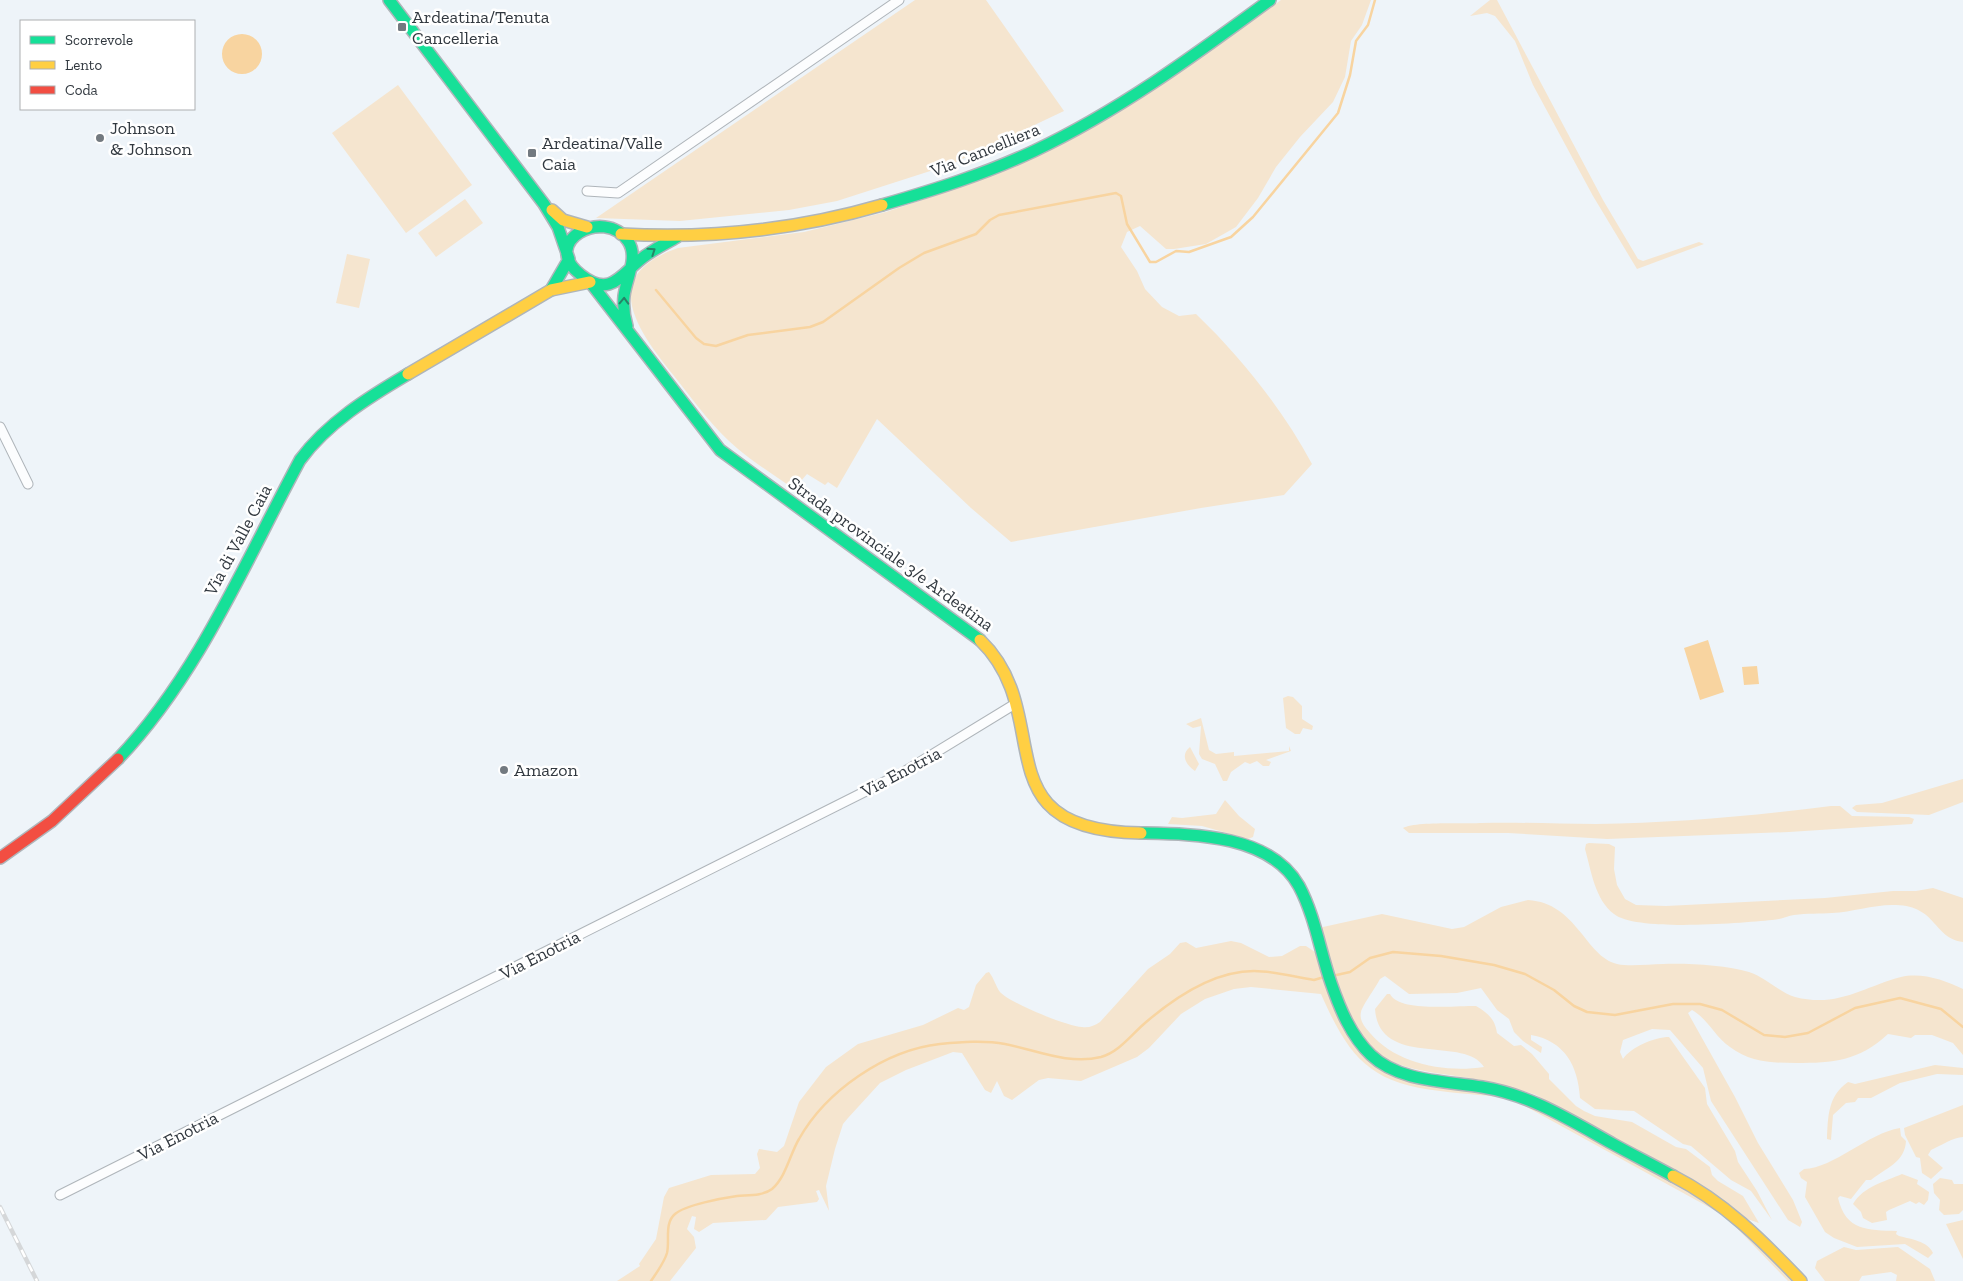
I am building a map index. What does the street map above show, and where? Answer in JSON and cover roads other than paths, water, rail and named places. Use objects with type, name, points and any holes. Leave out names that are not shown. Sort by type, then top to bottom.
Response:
[{"type":"main road","points":[[389,0],[544,204],[558,227],[569,259],[577,273],[590,282],[615,282],[623,278],[631,270]]},
{"type":"main road","name":"Via Cancelliera","points":[[621,234],[677,237],[782,230],[833,219],[944,187],[1017,159],[1118,105],[1188,60],[1270,0]]},
{"type":"main road","points":[[544,204],[564,220],[587,228],[602,228],[621,234],[628,241],[632,253],[631,270],[624,300],[629,332]]},
{"type":"main road","points":[[569,259],[569,245],[572,238],[587,228]]},
{"type":"main road","name":"Via Cancelliera","points":[[631,270],[651,252],[677,237]]},
{"type":"main road","name":"Via di Valle Caia","points":[[551,290],[569,259]]},
{"type":"main road","name":"Via di Valle Caia","points":[[0,858],[32,838],[76,801],[148,723],[190,664],[219,614],[300,460],[315,439],[377,392],[551,290],[590,282]]},
{"type":"main road","name":"Strada provinciale 3/e Ardeatina","points":[[590,282],[704,432],[720,450],[983,642],[1006,674],[1015,704],[1031,775],[1043,798],[1055,810],[1072,821],[1100,831],[1202,837],[1239,845],[1266,856],[1288,871],[1297,882],[1333,989],[1355,1038],[1362,1047],[1384,1064],[1412,1075],[1504,1092],[1543,1106],[1719,1203],[1755,1233],[1801,1281]]},
{"type":"street","points":[[587,191],[618,193],[899,0]]},
{"type":"street","points":[[0,427],[28,484]]},
{"type":"street","name":"Via Enotria","points":[[60,1195],[902,773],[1015,704]]},
{"type":"waterway","points":[[656,290],[696,338],[704,344],[716,346],[748,335],[810,327],[823,322],[899,268],[924,253],[976,234],[990,220],[999,215],[1116,193],[1121,196],[1127,224],[1150,262],[1156,262],[1176,251],[1189,252],[1231,237],[1253,217],[1338,113],[1350,75],[1356,41],[1368,25],[1375,0]]},
{"type":"waterway","points":[[1332,976],[1350,972],[1370,958],[1393,952],[1441,956],[1494,965],[1525,974],[1554,990],[1574,1006],[1587,1012],[1615,1015],[1673,1004],[1700,1004],[1722,1010],[1764,1035],[1785,1037],[1808,1033],[1855,1008],[1900,998],[1941,1009],[1963,1027]]},
{"type":"waterway","points":[[651,1281],[666,1257],[668,1227],[675,1214],[704,1202],[760,1194],[772,1189],[781,1178],[799,1139],[811,1121],[841,1089],[878,1064],[919,1048],[964,1042],[1005,1044],[1064,1058],[1089,1059],[1101,1057],[1114,1051],[1169,1004],[1210,981],[1239,972],[1254,971],[1314,980],[1324,977]]},
{"type":"railway","points":[[0,1207],[37,1281]]},
{"type":"place","name":"Ardeatina/Tenuta Cancelleria","points":[[402,27]]},
{"type":"place","name":"Johnson & Johnson","points":[[100,138]]},
{"type":"place","name":"Ardeatina/Valle Caia","points":[[532,153]]},
{"type":"place","name":"Amazon","points":[[504,770]]}]
